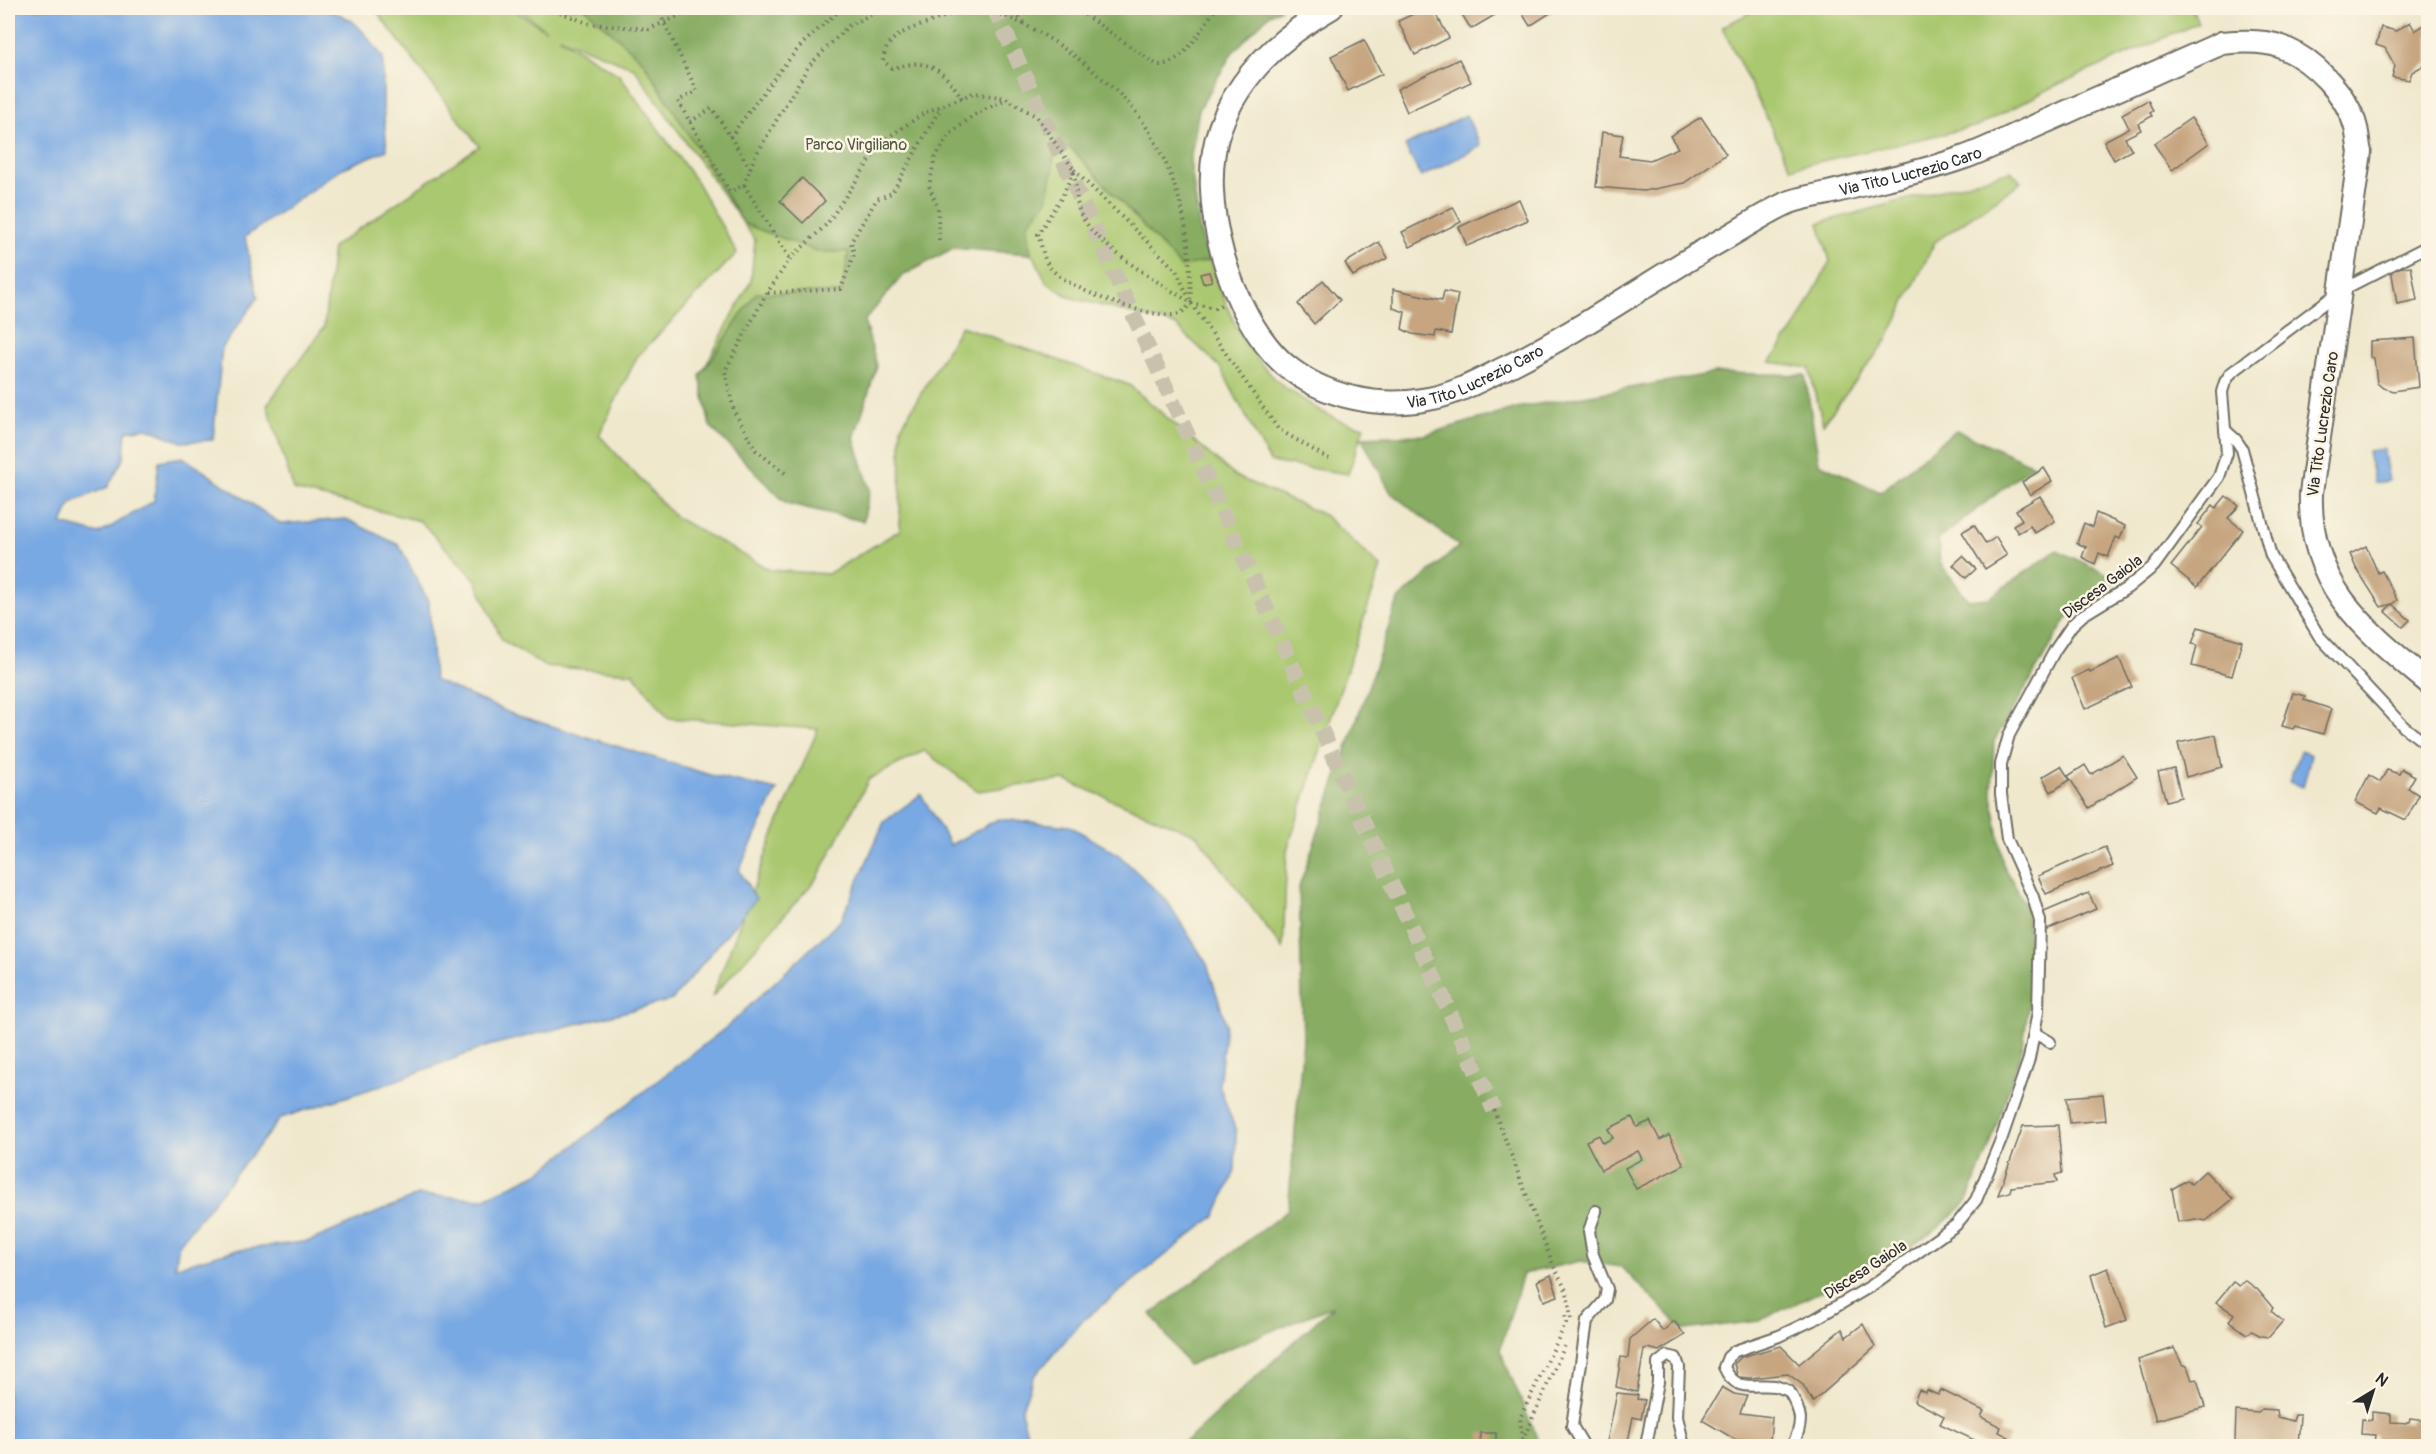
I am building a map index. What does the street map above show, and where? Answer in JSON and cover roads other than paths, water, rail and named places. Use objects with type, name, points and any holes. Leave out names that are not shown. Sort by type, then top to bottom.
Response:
[{"type":"street","name":"Via Tito Lucrezio Caro","points":[[1331,8],[1309,20],[1284,39],[1259,63],[1238,91],[1220,128],[1213,159],[1212,187],[1218,236],[1234,290],[1263,341],[1285,364],[1310,381],[1341,396],[1381,403],[1426,400],[1458,391],[1584,325],[1787,203],[1961,158],[2222,43],[2253,41],[2281,46],[2301,56],[2328,82],[2343,101],[2354,121],[2360,152],[2311,493],[2310,517],[2314,538],[2323,567],[2348,608],[2390,650],[2428,682]]},
{"type":"lane","name":"Discesa Gaiola","points":[[1792,1446],[1799,1429],[1801,1414],[1789,1391],[1775,1386],[1741,1385],[1728,1375],[1724,1367],[1728,1357],[1735,1351],[1779,1336],[1815,1319],[1871,1286],[1956,1225],[1976,1200],[2025,1069],[2035,1033],[2041,959],[2040,921],[2033,897],[2007,839],[2000,777],[2004,748],[2009,735],[2063,636],[2083,615],[2127,588],[2154,566],[2219,477],[2227,453],[2222,392],[2231,374],[2340,291],[2428,246]]},
{"type":"lane","points":[[2225,430],[2242,449],[2271,556],[2319,636],[2404,727],[2428,745]]},
{"type":"lane","points":[[2035,1033],[2050,1042]]},
{"type":"lane","points":[[1584,1446],[1572,1426],[1578,1380],[1587,1321],[1605,1300],[1607,1289],[1593,1255],[1589,1231],[1596,1211]]},
{"type":"lane","points":[[1646,1446],[1658,1382],[1658,1363],[1667,1356],[1676,1358],[1679,1367],[1677,1417],[1684,1446]]},
{"type":"water","points":[[8,8],[258,8],[265,14],[298,8],[320,9],[342,15],[356,24],[383,57],[383,106],[387,150],[341,169],[245,237],[258,297],[222,348],[213,440],[182,442],[147,428],[126,431],[124,457],[108,487],[71,503],[62,524],[99,534],[154,501],[159,461],[183,457],[281,524],[346,519],[399,545],[429,603],[434,680],[510,713],[710,775],[777,790],[739,870],[756,899],[672,1000],[488,1046],[389,1083],[281,1118],[179,1244],[175,1267],[232,1251],[310,1241],[418,1195],[483,1199],[540,1172],[728,1026],[841,920],[884,822],[921,794],[950,845],[998,819],[1070,826],[1119,855],[1167,901],[1207,964],[1226,1023],[1219,1085],[1236,1131],[1235,1171],[1215,1216],[1081,1322],[1033,1378],[1021,1411],[1029,1441],[1024,1446],[8,1446]]},
{"type":"water","points":[[1466,115],[1481,146],[1421,177],[1405,146]]},
{"type":"water","points":[[2383,449],[2389,481],[2374,483],[2368,451]]},
{"type":"water","points":[[2300,751],[2311,755],[2303,787],[2289,782]]},
{"type":"tunnel","points":[[994,8],[1494,1110]]},
{"type":"park label","name":"Parco Virgiliano","points":[[856,144]]}]
